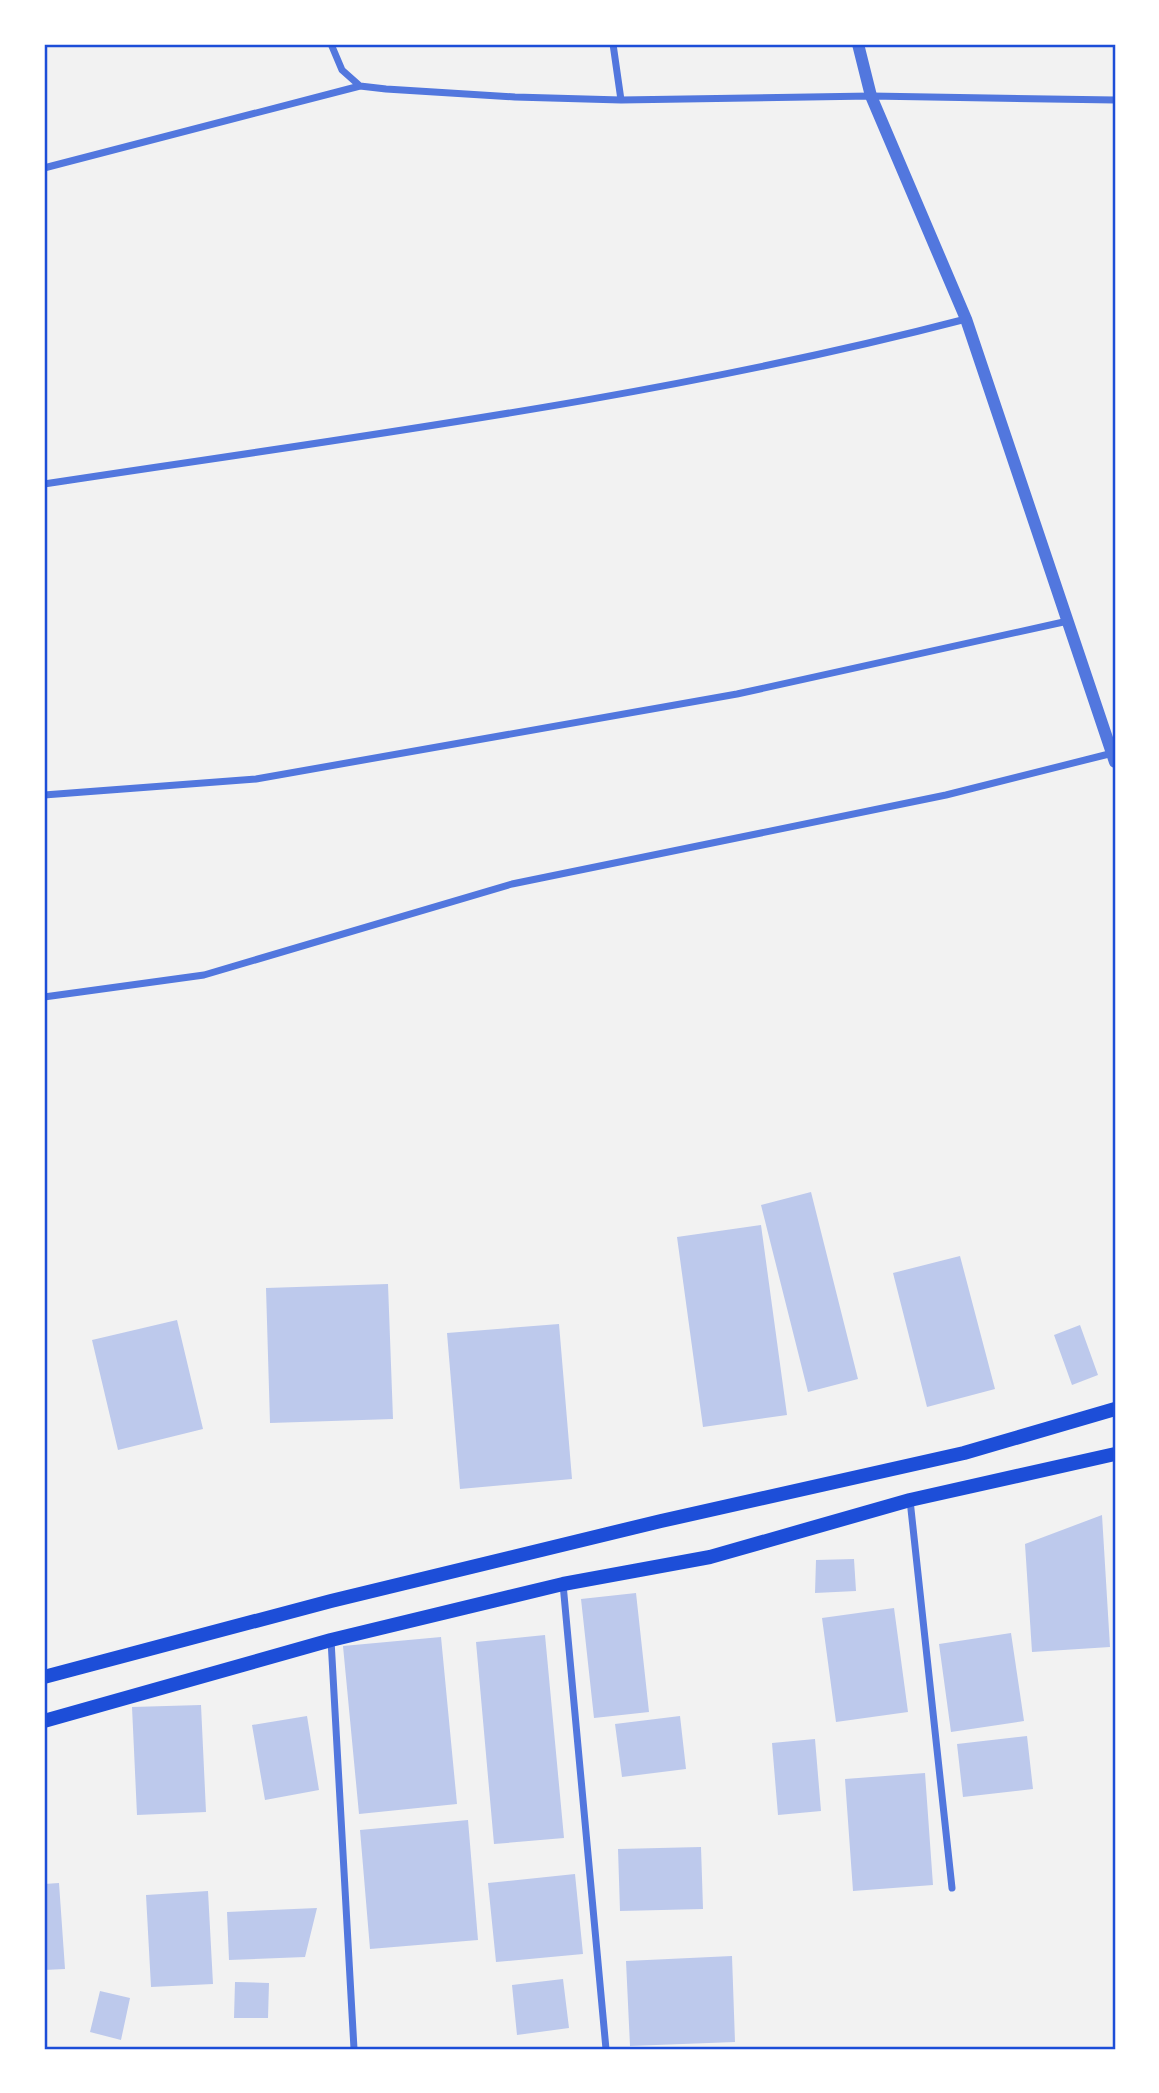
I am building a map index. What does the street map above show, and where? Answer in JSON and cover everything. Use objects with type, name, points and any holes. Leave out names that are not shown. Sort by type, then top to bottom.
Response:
[{"type":"main road","points":[[44,1677],[344,1598],[661,1521],[964,1453],[1115,1409]]},
{"type":"main road","points":[[44,1721],[331,1640],[562,1584],[710,1557],[910,1500],[1115,1454]]},
{"type":"street","points":[[331,44],[342,70],[360,86]]},
{"type":"street","points":[[613,44],[621,100]]},
{"type":"street","points":[[44,997],[204,975],[512,884],[946,795],[1114,756],[965,319],[871,96],[858,44]]},
{"type":"street","points":[[44,168],[360,86],[515,97],[621,100],[871,96],[1115,100]]},
{"type":"street","points":[[44,484],[614,396],[884,341],[965,319]]},
{"type":"street","points":[[44,796],[256,779],[737,694],[1068,621]]},
{"type":"street","points":[[910,1500],[952,1888]]},
{"type":"street","points":[[562,1584],[606,2049]]},
{"type":"street","points":[[331,1640],[354,2049]]},
{"type":"building","points":[[811,1192],[858,1379],[808,1392],[761,1205]]},
{"type":"building","points":[[761,1225],[787,1415],[703,1427],[677,1237]]},
{"type":"building","points":[[960,1256],[995,1389],[927,1407],[893,1273]]},
{"type":"building","points":[[388,1284],[393,1419],[270,1423],[266,1288]]},
{"type":"building","points":[[177,1320],[203,1429],[118,1450],[92,1340]]},
{"type":"building","points":[[559,1324],[572,1479],[460,1489],[447,1333]]},
{"type":"building","points":[[1080,1325],[1098,1375],[1072,1385],[1054,1335]]},
{"type":"building","points":[[1102,1515],[1110,1647],[1032,1652],[1025,1544]]},
{"type":"building","points":[[854,1559],[856,1591],[815,1593],[816,1560]]},
{"type":"building","points":[[636,1593],[649,1712],[594,1718],[581,1599]]},
{"type":"building","points":[[894,1608],[908,1712],[836,1722],[822,1618]]},
{"type":"building","points":[[1011,1633],[1024,1721],[951,1732],[939,1644]]},
{"type":"building","points":[[545,1635],[564,1838],[494,1844],[476,1642]]},
{"type":"building","points":[[441,1637],[457,1804],[359,1814],[343,1646]]},
{"type":"building","points":[[201,1705],[206,1812],[137,1815],[132,1707]]},
{"type":"building","points":[[307,1716],[319,1790],[265,1800],[252,1725]]},
{"type":"building","points":[[680,1716],[686,1769],[622,1777],[615,1724]]},
{"type":"building","points":[[1027,1736],[1033,1789],[963,1797],[957,1744]]},
{"type":"building","points":[[815,1739],[821,1811],[778,1815],[772,1743]]},
{"type":"building","points":[[925,1773],[933,1885],[853,1891],[845,1779]]},
{"type":"building","points":[[468,1820],[478,1940],[370,1949],[360,1830]]},
{"type":"building","points":[[701,1847],[703,1909],[620,1911],[618,1849]]},
{"type":"building","points":[[575,1874],[583,1954],[496,1962],[488,1883]]},
{"type":"building","points":[[59,1883],[65,1969],[44,1970],[44,1884]]},
{"type":"building","points":[[208,1891],[213,1984],[151,1987],[146,1895]]},
{"type":"building","points":[[317,1908],[305,1957],[229,1960],[227,1912]]},
{"type":"building","points":[[732,1956],[735,2042],[630,2046],[626,1961]]},
{"type":"building","points":[[563,1979],[569,2028],[517,2035],[512,1985]]},
{"type":"building","points":[[235,1982],[269,1983],[268,2018],[234,2018]]},
{"type":"building","points":[[100,1991],[130,1998],[121,2040],[90,2032]]}]
